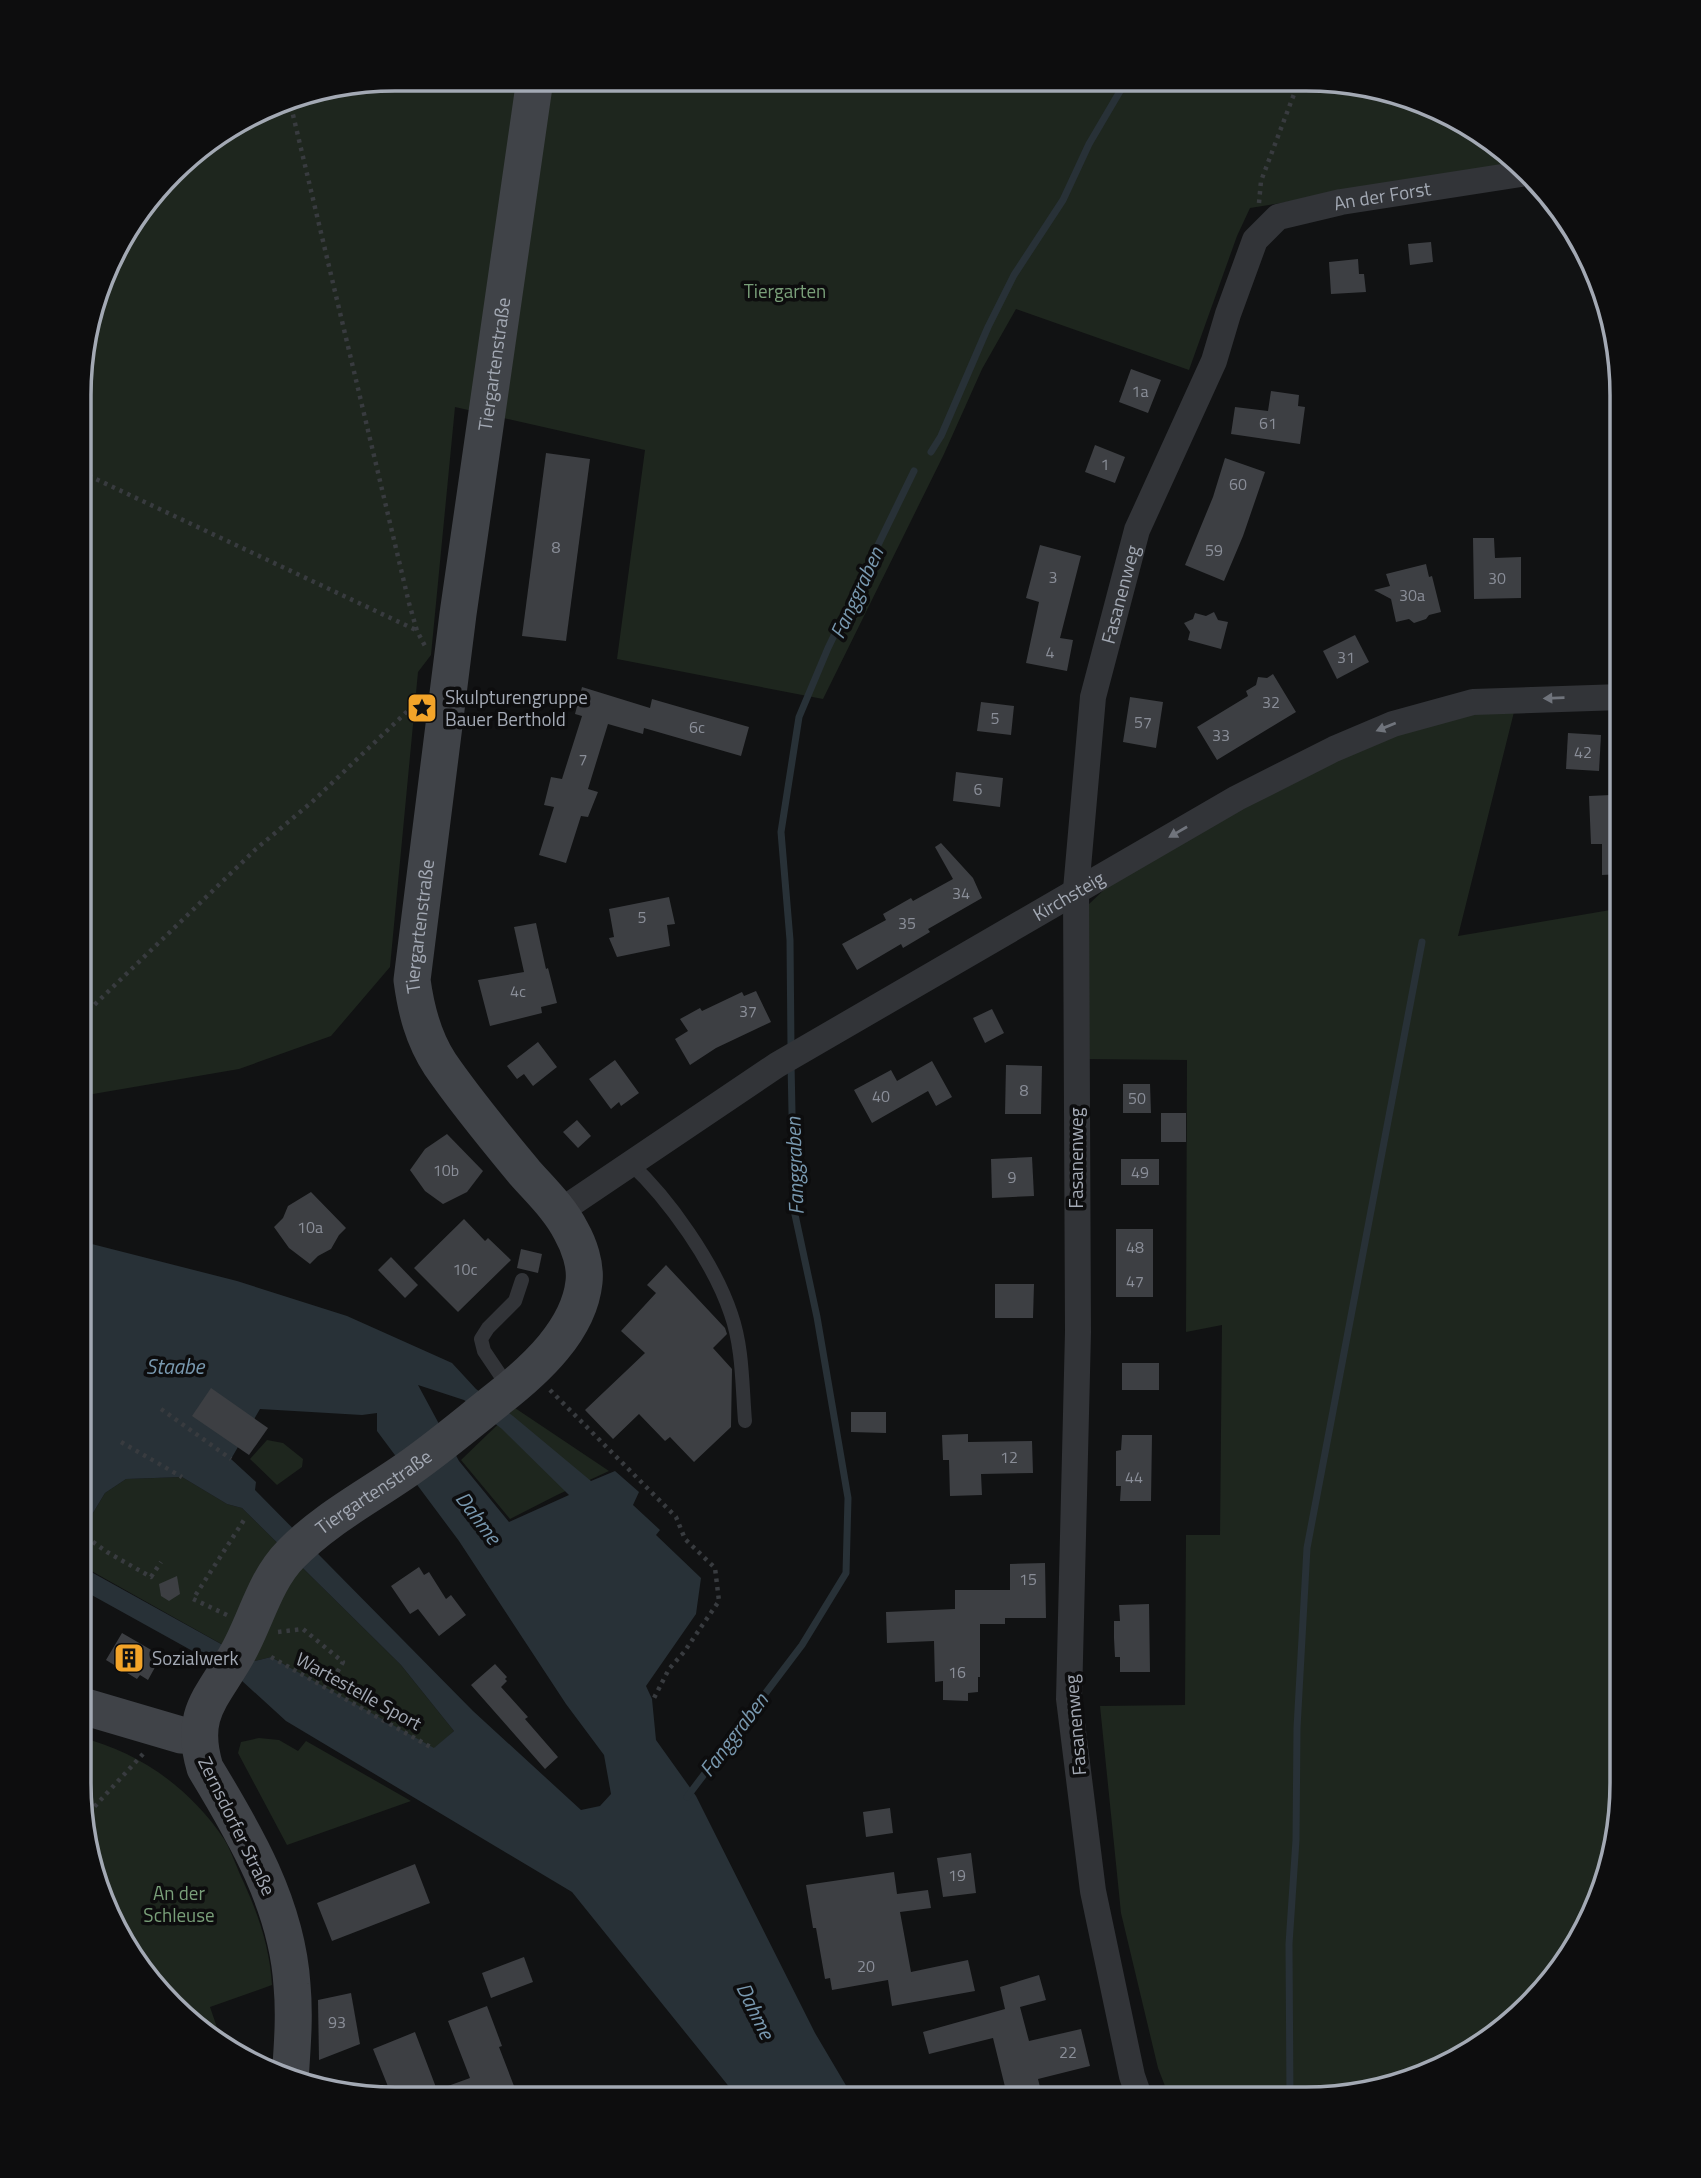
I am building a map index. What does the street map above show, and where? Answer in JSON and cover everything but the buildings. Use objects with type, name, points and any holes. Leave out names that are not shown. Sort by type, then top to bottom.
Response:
[{"type":"street","name":"Tiergartenstraße","points":[[200,1736],[203,1710],[223,1678],[255,1638],[276,1574],[297,1548],[485,1410],[560,1338],[577,1310],[584,1280],[582,1256],[559,1212],[439,1063],[421,1023],[412,979],[463,572],[533,91]]},
{"type":"street","name":"An der Forst","points":[[1255,240],[1278,217],[1340,201],[1516,175]]},
{"type":"street","name":"Fasanenweg","points":[[1136,2087],[1093,1891],[1069,1699],[1078,1332],[1076,890],[1093,697],[1137,530],[1214,361],[1255,240]]},
{"type":"street","name":"Kirchsteig","points":[[559,1212],[802,1050],[1237,798],[1334,749],[1393,724],[1473,702],[1610,696]]},
{"type":"street","name":"Zernsdorfer Straße","points":[[91,1709],[181,1735],[200,1736],[200,1752],[205,1768],[256,1856],[287,1945],[292,1983],[291,2069]]},
{"type":"lane","points":[[630,1163],[661,1192],[721,1290],[732,1314],[739,1347],[745,1421]]},
{"type":"lane","points":[[485,1410],[484,1351],[481,1339],[488,1328],[515,1301],[522,1280]]},
{"type":"path","points":[[1255,240],[1261,181],[1295,91]]},
{"type":"path","points":[[292,109],[417,631],[427,651]]},
{"type":"path","points":[[91,477],[417,631]]},
{"type":"path","points":[[91,1008],[256,849],[312,802],[421,699]]},
{"type":"path","points":[[547,1388],[677,1517],[685,1539],[715,1568],[719,1601],[684,1653],[669,1669],[654,1698]]},
{"type":"path","points":[[161,1409],[231,1459]]},
{"type":"path","points":[[121,1442],[182,1477]]},
{"type":"path","name":"Wartestelle Sport","points":[[244,1520],[193,1599],[434,1749]]},
{"type":"path","points":[[91,1541],[151,1577],[160,1562]]},
{"type":"path","points":[[255,1638],[303,1629],[343,1662],[330,1685]]},
{"type":"path","points":[[93,1808],[142,1754]]},
{"type":"green space","name":"Tiergarten","points":[[395,91],[1306,91],[1365,97],[1404,107],[1441,122],[1475,142],[1508,167],[1250,208],[1237,236],[1189,370],[1016,309],[982,369],[944,454],[823,699],[617,659],[645,450],[455,407],[431,655],[418,672],[390,967],[331,1036],[239,1069],[93,1094],[91,395],[94,355],[107,297],[122,260],[142,226],[166,194],[194,166],[226,142],[260,122],[316,101]]},
{"type":"green space","points":[[1516,704],[1458,936],[1610,910],[1610,1783],[1600,1862],[1579,1918],[1559,1952],[1535,1984],[1507,2012],[1475,2036],[1441,2056],[1385,2077],[1346,2084],[1306,2087],[1165,2087],[1158,2068],[1121,1913],[1100,1706],[1185,1705],[1186,1535],[1220,1535],[1222,1325],[1186,1332],[1187,1060],[1087,1059],[1089,904],[1109,885],[1271,792],[1355,751],[1442,718]]},
{"type":"green space","points":[[515,1408],[609,1471],[510,1519],[461,1460]]},
{"type":"green space","points":[[267,1440],[283,1443],[303,1459],[302,1467],[277,1485],[250,1459]]},
{"type":"green space","points":[[182,1477],[227,1504],[242,1508],[401,1665],[454,1731],[434,1749],[271,1657],[255,1661],[248,1659],[91,1571],[91,1516],[105,1493],[126,1479]]},
{"type":"green space","points":[[259,1738],[279,1740],[298,1751],[306,1741],[411,1801],[287,1845],[238,1753],[241,1742]]},
{"type":"green space","name":"An der Schleuse","points":[[91,1740],[142,1762],[179,1788],[210,1821],[230,1849],[263,1933],[272,1985],[210,2007],[218,2030],[194,2012],[166,1984],[142,1952],[122,1918],[107,1881],[97,1842],[92,1803]]},
{"type":"water","points":[[91,1244],[237,1281],[347,1316],[452,1363],[476,1389],[591,1481],[615,1471],[639,1492],[633,1505],[660,1530],[656,1535],[701,1578],[696,1614],[646,1686],[652,1699],[656,1740],[696,1796],[815,2033],[847,2087],[729,2087],[572,1892],[286,1721],[241,1680],[91,1595],[91,1572],[248,1659],[255,1661],[271,1657],[434,1748],[454,1731],[401,1665],[242,1508],[227,1504],[182,1477],[126,1479],[105,1493],[91,1516]],"holes":[[[418,1385],[464,1400],[502,1429],[569,1495],[509,1522],[459,1461]],[[260,1409],[362,1415],[377,1413],[377,1431],[459,1541],[566,1704],[604,1755],[611,1794],[600,1806],[581,1810],[473,1711],[255,1490],[256,1482],[231,1459]]]},
{"type":"waterway","name":"Fanggraben","points":[[931,452],[941,436],[988,327],[1014,275],[1063,200],[1089,144],[1120,91]]},
{"type":"waterway","name":"Fanggraben","points":[[791,1048],[790,940],[781,832],[799,717],[828,648],[914,471]]},
{"type":"waterway","points":[[1290,2087],[1289,1944],[1296,1840],[1297,1728],[1307,1548],[1422,942]]},
{"type":"waterway","name":"Fanggraben","points":[[687,1797],[802,1645],[846,1573],[848,1498],[817,1317],[794,1210],[791,1063]]},
{"type":"place","name":"Skulpturengruppe Bauer Berthold","points":[[422,708]]},
{"type":"place","name":"Sozialwerk","points":[[129,1658]]},
{"type":"water label","name":"Staabe","points":[[175,1367]]},
{"type":"water label","name":"Dahme","points":[[478,1518]]},
{"type":"water label","name":"Dahme","points":[[755,2011]]}]
